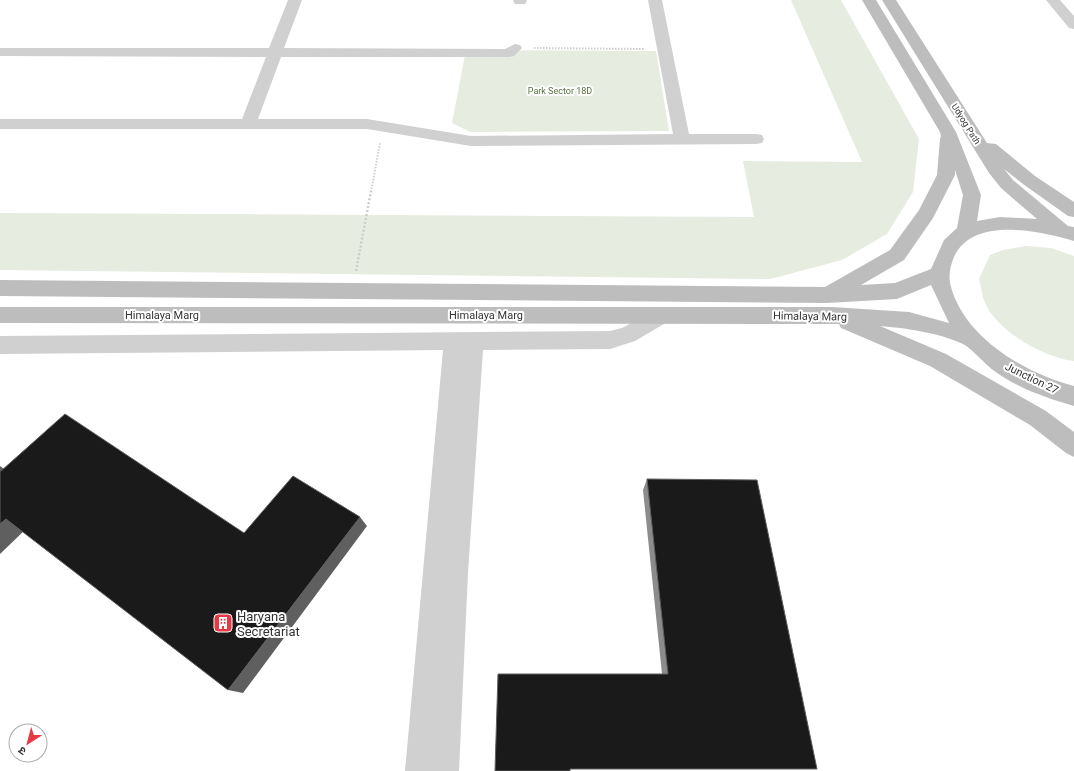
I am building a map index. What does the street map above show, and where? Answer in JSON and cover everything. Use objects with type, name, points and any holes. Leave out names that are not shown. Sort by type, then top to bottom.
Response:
[{"type":"main road","name":"Udyog Path","points":[[869,0],[948,132],[972,195],[966,232]]},
{"type":"main road","name":"Udyog Path","points":[[889,0],[995,169],[1007,184],[1069,232]]},
{"type":"main road","points":[[948,132],[946,175],[927,213],[897,256],[830,305],[938,360],[1038,418],[1074,446]]},
{"type":"main road","points":[[972,133],[1029,180],[1074,211]]},
{"type":"main road","name":"Junction 27","points":[[1069,232],[1025,223],[995,224],[966,232],[954,242],[944,254],[940,273],[942,292],[958,323],[970,338],[1002,364],[1018,374],[1044,386],[1074,396]]},
{"type":"main road","name":"Himalaya Marg","points":[[0,315],[662,315],[830,305],[897,291],[940,273]]},
{"type":"main road","name":"Himalaya Marg","points":[[0,288],[352,291],[830,305],[909,320],[970,338]]},
{"type":"main road","points":[[1044,386],[1074,410]]},
{"type":"street","points":[[248,124],[295,0]]},
{"type":"street","points":[[655,0],[682,139]]},
{"type":"street","points":[[1056,4],[1074,7]]},
{"type":"street","points":[[1056,4],[1074,25]]},
{"type":"street","points":[[0,52],[275,51],[496,54],[509,53],[516,48]]},
{"type":"street","points":[[0,124],[367,124],[471,141],[756,139]]},
{"type":"street","points":[[0,345],[610,340],[628,335],[662,315]]},
{"type":"street","points":[[420,771],[464,341]]},
{"type":"street","points":[[444,771],[455,573],[464,341]]},
{"type":"path","points":[[516,48],[665,49]]},
{"type":"path","points":[[352,291],[383,126]]},
{"type":"green space","points":[[791,0],[841,0],[919,139],[913,192],[887,234],[842,260],[770,279],[0,270],[0,213],[754,217],[743,161],[862,162]]},
{"type":"green space","name":"Park Sector 18D","points":[[466,50],[656,51],[669,131],[470,132],[452,123]]},
{"type":"green space","points":[[1025,246],[1051,248],[1074,256],[1074,361],[1062,359],[1036,349],[1023,341],[1000,324],[991,314],[985,303],[979,279],[990,255],[1003,250]]},
{"type":"building","name":"Haryana Secretariat","points":[[65,414],[244,533],[293,476],[360,517],[228,690],[6,519],[0,524],[0,471]]},
{"type":"building","points":[[647,479],[757,480],[817,769],[570,769],[570,771],[495,771],[498,674],[668,674]]},
{"type":"place","name":"Haryana Secretariat","points":[[223,623]]}]
